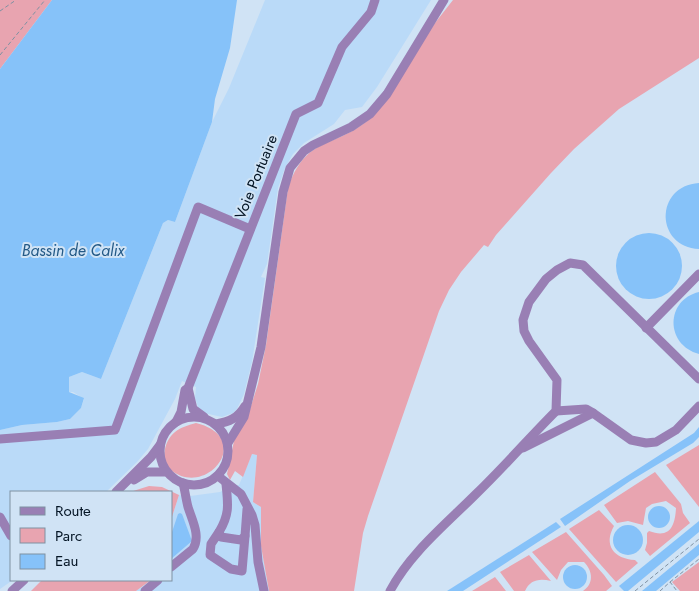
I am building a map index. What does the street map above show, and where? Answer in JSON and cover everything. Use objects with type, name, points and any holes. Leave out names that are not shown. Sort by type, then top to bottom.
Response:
[{"type":"street","name":"Voie Portuaire","points":[[176,422],[181,412],[185,390],[296,114],[318,103],[342,47],[370,12],[374,0]]},
{"type":"street","points":[[228,443],[244,417],[261,347],[283,192],[290,168],[304,151],[351,127],[370,114],[387,94],[444,0]]},
{"type":"street","points":[[0,439],[115,430],[198,207],[250,229]]},
{"type":"street","points":[[390,591],[418,551],[556,411],[557,380],[529,341],[524,331],[523,320],[529,302],[546,279],[557,270],[570,263],[583,265],[699,379]]},
{"type":"street","points":[[646,328],[699,274]]},
{"type":"street","points":[[160,445],[161,459],[167,472],[177,481],[183,483],[203,484],[218,476],[227,463],[228,443],[226,436],[216,424],[204,418],[193,409],[188,386]]},
{"type":"street","points":[[216,424],[226,422],[241,413],[249,400]]},
{"type":"street","points":[[556,411],[586,410],[594,413],[631,440],[646,443],[656,442],[676,430],[699,406]]},
{"type":"street","points":[[516,452],[594,413]]},
{"type":"street","points":[[118,491],[151,458],[166,432],[176,422],[194,416],[204,418]]},
{"type":"street","points":[[118,491],[147,472],[167,472]]},
{"type":"street","points":[[218,476],[241,494],[248,506],[255,525],[258,562],[264,591]]},
{"type":"street","points":[[172,566],[196,546],[196,533],[183,483]]},
{"type":"street","points":[[226,484],[228,511],[225,521],[211,544],[210,555],[231,569],[242,571],[248,506]]},
{"type":"street","points":[[0,517],[10,534]]},
{"type":"street","points":[[219,532],[221,538],[241,540],[245,536]]},
{"type":"street","points":[[12,591],[23,581]]},
{"type":"street","points":[[145,591],[157,581]]},
{"type":"path","points":[[0,11],[16,0]]},
{"type":"path","points":[[0,55],[45,0]]},
{"type":"path","points":[[635,591],[699,539]]},
{"type":"path","points":[[660,591],[699,559]]},
{"type":"path","points":[[670,582],[677,591]]},
{"type":"shaded area","points":[[265,0],[431,0],[377,87],[362,107],[345,110],[334,124],[304,143],[293,154],[285,168],[278,188],[267,264],[261,277],[265,278],[252,362],[244,394],[237,409],[233,413],[222,417],[204,413],[198,407],[195,398],[196,387],[182,381],[175,399],[148,449],[107,491],[10,491],[10,581],[12,581],[0,589],[0,430],[22,425],[70,419],[81,408],[84,399],[73,392],[69,392],[69,377],[82,372],[101,379],[163,223],[168,220],[175,222],[212,122],[229,88]]},
{"type":"shaded area","points":[[252,454],[257,455],[253,502],[261,507],[261,546],[269,591],[136,591],[150,581],[172,581],[172,517],[179,495],[190,496],[220,492],[233,485],[239,485]]},
{"type":"green space","points":[[0,0],[52,0],[0,69]]},
{"type":"green space","points":[[453,0],[699,0],[699,58],[619,109],[574,149],[496,235],[488,247],[484,245],[461,272],[449,290],[439,311],[368,516],[363,533],[354,591],[269,591],[261,546],[261,507],[253,502],[257,455],[252,454],[243,477],[235,471],[230,480],[227,474],[234,441],[250,409],[258,384],[266,345],[288,188],[295,171],[312,151],[354,130],[367,121]]},
{"type":"green space","points":[[196,423],[214,431],[222,441],[224,452],[219,463],[210,472],[198,477],[185,477],[171,470],[165,461],[166,445],[175,432],[182,427]]},
{"type":"green space","points":[[699,445],[699,507],[666,465]]},
{"type":"green space","points":[[655,472],[681,504],[683,513],[690,523],[650,556],[645,550],[647,533],[649,531],[656,533],[667,532],[673,525],[676,508],[666,501],[652,504],[646,508],[643,525],[628,521],[617,523],[604,505]]},
{"type":"green space","points":[[149,486],[162,487],[170,491],[133,491]]},
{"type":"green space","points":[[172,492],[179,495],[172,517]]},
{"type":"green space","points":[[599,510],[614,526],[610,539],[612,550],[621,557],[635,560],[638,563],[616,582],[569,529]]},
{"type":"green space","points":[[566,532],[612,586],[606,591],[583,591],[591,581],[591,573],[584,562],[568,562],[561,570],[557,580],[532,552]]},
{"type":"green space","points":[[529,555],[551,581],[535,581],[529,584],[525,591],[514,591],[500,572]]},
{"type":"green space","points":[[699,562],[699,591],[680,591],[672,582]]},
{"type":"green space","points":[[495,577],[506,591],[472,591]]},
{"type":"green space","points":[[41,581],[150,581],[136,591],[31,591]]},
{"type":"water","name":"Bassin de Calix","points":[[52,0],[237,0],[230,48],[215,99],[212,122],[175,222],[168,220],[163,223],[101,379],[82,372],[69,377],[69,392],[84,398],[81,408],[70,419],[22,425],[0,430],[0,69]]},
{"type":"water","points":[[699,183],[699,249],[685,246],[674,238],[668,228],[666,216],[668,205],[674,194],[684,187]]},
{"type":"water","points":[[649,233],[661,236],[672,243],[679,254],[682,266],[679,278],[672,289],[661,296],[649,299],[637,296],[626,289],[619,278],[616,266],[619,254],[626,243],[637,236]]},
{"type":"water","points":[[699,292],[699,354],[688,349],[680,342],[675,333],[674,323],[675,313],[680,304],[688,297]]},
{"type":"water","points":[[699,427],[699,437],[693,443],[630,481],[565,526],[560,519],[694,433]]},
{"type":"water","points":[[659,506],[667,509],[670,517],[667,525],[659,528],[651,525],[648,517],[651,509]]},
{"type":"water","points":[[178,514],[182,514],[192,541],[172,558],[172,532]]},
{"type":"water","points":[[699,521],[699,532],[628,591],[624,591],[619,586]]},
{"type":"water","points":[[556,522],[561,527],[463,591],[447,591]]},
{"type":"water","points":[[628,525],[639,529],[643,540],[639,551],[628,555],[617,551],[613,540],[617,529]]},
{"type":"water","points":[[699,544],[699,555],[656,591],[642,591]]},
{"type":"water","points":[[575,565],[583,569],[587,577],[583,585],[575,589],[567,585],[563,577],[567,569]]}]
